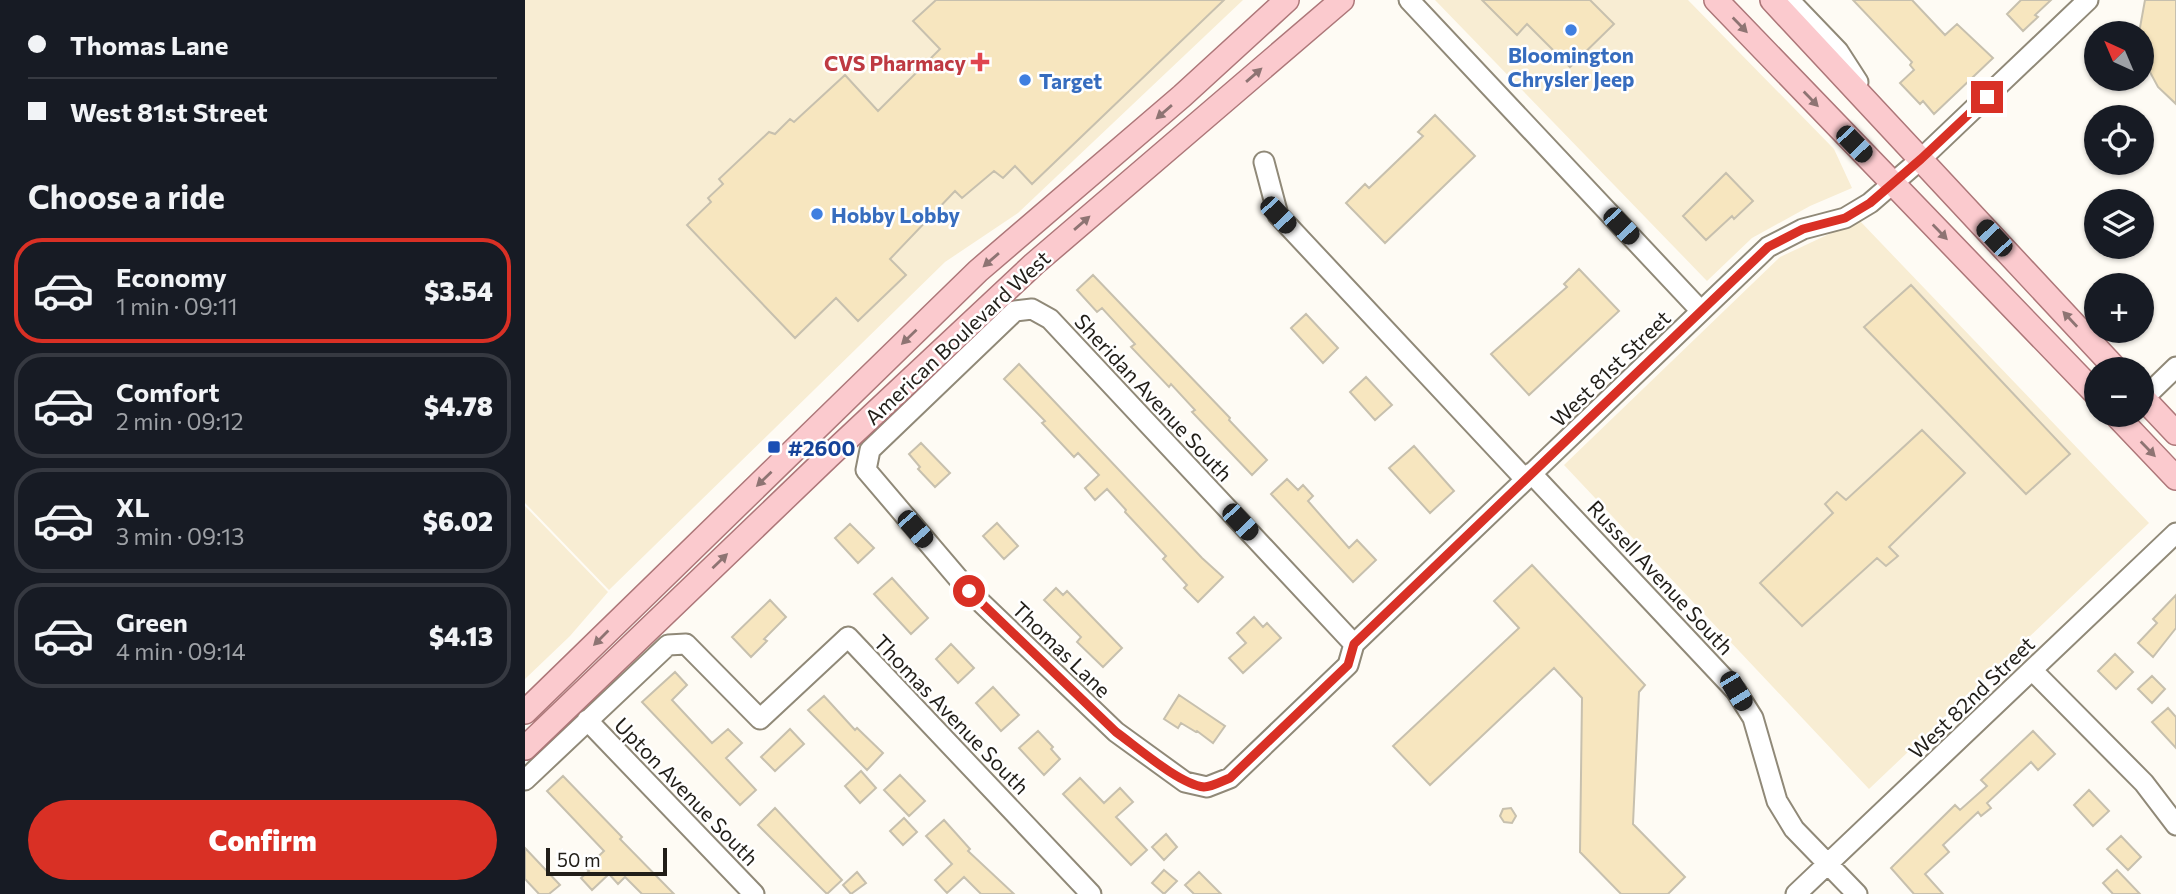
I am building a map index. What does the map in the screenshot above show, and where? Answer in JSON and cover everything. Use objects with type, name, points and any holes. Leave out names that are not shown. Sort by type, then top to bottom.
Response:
[{"type":"main road","name":"American Boulevard West","points":[[525,712],[978,271],[1182,96],[1287,0]]},
{"type":"main road","name":"American Boulevard West","points":[[525,748],[1034,264],[1342,0]]},
{"type":"main road","points":[[1716,0],[2084,382]]},
{"type":"main road","points":[[1772,0],[2105,357]]},
{"type":"main road","points":[[2154,410],[2176,433]]},
{"type":"main road","points":[[2130,427],[2176,478]]},
{"type":"main road","points":[[651,588],[670,609]]},
{"type":"street","points":[[1409,0],[1701,311]]},
{"type":"street","points":[[1789,0],[1838,51],[1879,116]]},
{"type":"street","name":"West 81st Street","points":[[1185,782],[1207,787],[1230,778],[1348,665],[1354,644],[1768,247],[1803,229],[1845,218],[1870,203],[1921,159],[2088,0]]},
{"type":"street","name":"Russell Avenue South","points":[[1264,162],[1278,215],[1736,691],[1753,718],[1777,802],[1794,828],[1857,894]]},
{"type":"street","name":"Sheridan Avenue South","points":[[866,470],[870,450],[1015,311],[1033,309],[1050,319],[1354,644]]},
{"type":"street","points":[[2154,387],[2176,367]]},
{"type":"street","name":"Thomas Lane","points":[[866,470],[969,591],[1116,732],[1185,782]]},
{"type":"street","name":"West 82nd Street","points":[[1796,894],[2176,533]]},
{"type":"street","name":"Thomas Avenue South","points":[[587,720],[668,645],[686,644],[760,719],[848,637],[1091,894]]},
{"type":"street","points":[[2032,670],[2144,783],[2176,825]]},
{"type":"street","points":[[525,779],[587,720]]},
{"type":"street","name":"Upton Avenue South","points":[[587,720],[754,894]]},
{"type":"shaded area","points":[[525,0],[1243,0],[1018,213],[945,262],[609,590],[525,503]]},
{"type":"shaded area","points":[[1435,0],[1688,0],[1834,149],[1852,188],[1810,206],[1752,238],[1707,281]]},
{"type":"shaded area","points":[[1859,220],[2149,523],[1869,789],[1564,465],[1780,257]]},
{"type":"shaded area","points":[[525,506],[608,592],[570,636],[525,679]]},
{"type":"building","points":[[936,0],[1224,0],[1032,184],[1015,166],[1003,178],[994,171],[962,198],[955,191],[890,259],[906,275],[858,321],[836,298],[795,338],[687,225],[711,202],[708,198],[723,184],[719,179],[769,132],[775,134],[790,119],[794,122],[845,75],[878,111],[940,49],[913,21]]},
{"type":"building","name":"Bloomington Chrysler Jeep","points":[[1482,0],[1590,0],[1614,24],[1570,67],[1527,24],[1517,35]]},
{"type":"building","points":[[1853,0],[1912,0],[1945,35],[1957,24],[1993,58],[1934,114],[1923,101],[1920,104],[1900,83],[1914,70],[1910,65],[1912,62]]},
{"type":"building","points":[[2021,0],[2051,0],[2023,31],[2007,14]]},
{"type":"building","points":[[2145,0],[2176,0],[2176,104],[2154,80],[2154,21],[2141,21]]},
{"type":"building","points":[[1435,115],[1475,156],[1385,243],[1346,203],[1365,184],[1369,188],[1423,136],[1418,132]]},
{"type":"building","points":[[1726,173],[1753,201],[1706,240],[1683,216]]},
{"type":"building","points":[[1579,269],[1619,311],[1529,395],[1491,354],[1567,287],[1564,284]]},
{"type":"building","points":[[1093,275],[1267,460],[1252,475],[1192,412],[1195,410],[1171,384],[1169,387],[1131,347],[1135,344],[1102,308],[1097,312],[1077,290]]},
{"type":"building","points":[[1911,285],[2070,454],[2026,494],[1864,327]]},
{"type":"building","points":[[1306,314],[1338,348],[1323,363],[1291,328]]},
{"type":"building","points":[[1019,364],[1223,577],[1198,602],[1184,588],[1187,585],[1163,559],[1166,556],[1107,489],[1095,500],[1085,488],[1099,475],[1078,453],[1074,457],[1042,423],[1045,421],[1004,379]]},
{"type":"building","points":[[1366,377],[1392,405],[1375,420],[1350,392]]},
{"type":"building","points":[[1922,430],[1965,473],[1889,547],[1898,556],[1886,566],[1877,558],[1802,626],[1760,583],[1833,513],[1825,504],[1837,492],[1846,500]]},
{"type":"building","points":[[921,443],[950,473],[935,487],[918,469],[920,467],[909,454]]},
{"type":"building","points":[[1414,446],[1454,491],[1430,513],[1389,468]]},
{"type":"building","points":[[1287,479],[1298,490],[1303,485],[1313,496],[1308,501],[1349,548],[1357,540],[1376,560],[1353,582],[1271,494]]},
{"type":"building","points":[[997,523],[1018,546],[1004,559],[983,536]]},
{"type":"building","points":[[850,524],[874,548],[858,563],[835,538]]},
{"type":"building","points":[[1532,565],[1645,685],[1639,692],[1633,824],[1685,877],[1668,894],[1621,894],[1580,852],[1582,698],[1554,668],[1430,785],[1393,746],[1519,628],[1494,601]]},
{"type":"building","points":[[892,578],[928,618],[911,634],[874,594]]},
{"type":"building","points":[[1056,588],[1063,595],[1067,591],[1122,648],[1103,667],[1077,642],[1081,637],[1044,600]]},
{"type":"building","points":[[2176,595],[2176,628],[2153,657],[2138,643],[2157,623],[2153,619]]},
{"type":"building","points":[[770,600],[786,617],[751,657],[732,637]]},
{"type":"building","points":[[1254,617],[1263,627],[1267,623],[1281,638],[1243,673],[1229,658],[1246,643],[1237,633]]},
{"type":"building","points":[[951,644],[974,668],[958,683],[936,659]]},
{"type":"building","points":[[2115,654],[2133,672],[2116,689],[2098,671]]},
{"type":"building","points":[[675,672],[687,685],[672,700],[712,743],[728,729],[742,743],[726,758],[756,790],[740,805],[642,702]]},
{"type":"building","points":[[2152,676],[2165,689],[2152,703],[2138,689]]},
{"type":"building","points":[[993,687],[1019,715],[1001,731],[976,703]]},
{"type":"building","points":[[1179,695],[1225,726],[1213,743],[1181,723],[1178,728],[1164,719]]},
{"type":"building","points":[[824,696],[855,730],[857,728],[883,753],[867,770],[808,710]]},
{"type":"building","points":[[2168,708],[2176,717],[2176,748],[2152,722]]},
{"type":"building","points":[[790,729],[804,744],[775,771],[761,757]]},
{"type":"building","points":[[1038,731],[1060,759],[1044,775],[1019,748]]},
{"type":"building","points":[[2033,731],[2055,754],[2038,770],[2031,762],[1987,803],[1991,808],[1981,816],[1978,812],[1943,845],[1949,852],[1925,874],[1943,894],[1914,894],[1891,868],[1955,805],[1960,810],[1987,786],[1981,780]]},
{"type":"building","points":[[861,771],[876,788],[860,803],[845,786]]},
{"type":"building","points":[[900,775],[925,801],[909,816],[884,790]]},
{"type":"building","points":[[563,776],[674,894],[642,894],[625,877],[618,884],[609,874],[592,890],[581,878],[589,871],[586,868],[604,851],[547,791]]},
{"type":"building","points":[[1080,778],[1104,803],[1120,788],[1133,802],[1116,817],[1147,850],[1131,865],[1063,794]]},
{"type":"building","points":[[2089,790],[2109,811],[2093,826],[2074,805]]},
{"type":"building","points":[[775,808],[842,880],[827,894],[758,825]]},
{"type":"building","points":[[1511,808],[1516,816],[1512,823],[1504,822],[1500,816],[1503,809]]},
{"type":"building","points":[[904,818],[917,832],[903,845],[890,831]]},
{"type":"building","points":[[944,820],[970,849],[968,851],[1014,894],[981,894],[964,877],[947,893],[935,880],[952,864],[926,836]]},
{"type":"building","points":[[1166,834],[1177,847],[1164,860],[1152,847]]},
{"type":"building","points":[[2121,836],[2141,857],[2128,870],[2107,849]]},
{"type":"building","points":[[525,848],[560,885],[549,894],[539,894],[525,879]]},
{"type":"building","points":[[1164,870],[1177,881],[1164,894],[1152,883]]},
{"type":"building","points":[[2117,870],[2140,894],[2113,894],[2103,883]]},
{"type":"building","points":[[857,872],[866,883],[851,894],[843,885]]},
{"type":"building","points":[[1199,872],[1221,894],[1194,894],[1185,885]]},
{"type":"place","name":"Bloomington Chrysler Jeep","points":[[1571,30]]},
{"type":"place","name":"CVS Pharmacy","points":[[980,62]]},
{"type":"place","name":"Target","points":[[1025,80]]},
{"type":"place","name":"Hobby Lobby","points":[[817,214]]},
{"type":"place","name":"#2600","points":[[774,447]]},
{"type":"route","points":[[969,591],[1116,732],[1185,782],[1207,787],[1230,778],[1348,665],[1354,644],[1524,478],[1560,448],[1768,247],[1803,229],[1845,218],[1870,203],[1987,97]]}]
